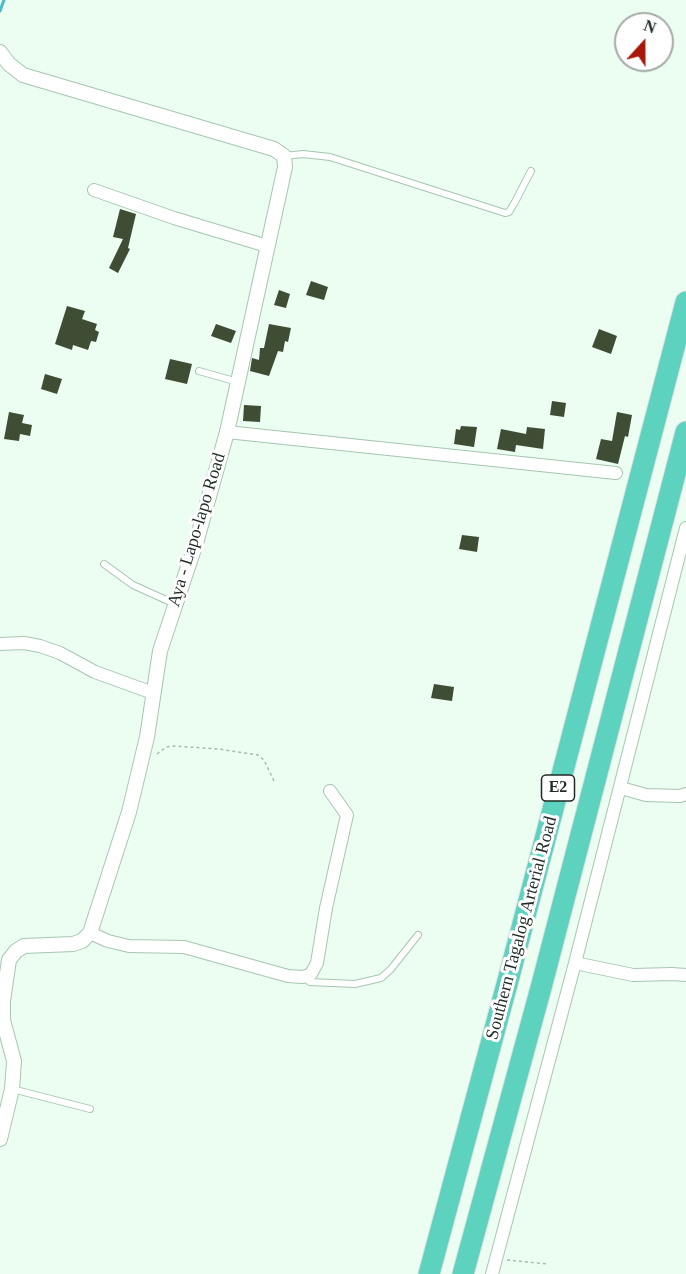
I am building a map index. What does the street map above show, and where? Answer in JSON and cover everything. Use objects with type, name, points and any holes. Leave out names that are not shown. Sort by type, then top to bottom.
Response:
[{"type":"highway","name":"Southern Tagalog Arterial Road","points":[[429,1274],[686,302]]},
{"type":"highway","name":"Southern Tagalog Arterial Road","points":[[463,1274],[542,984],[686,432]]},
{"type":"street","points":[[0,52],[9,64],[23,75],[274,149],[284,156]]},
{"type":"street","name":"Aya - Lapo-lapo Road","points":[[90,933],[129,812],[160,651],[196,543],[227,432],[285,167],[284,156]]},
{"type":"street","points":[[94,190],[174,218],[267,246]]},
{"type":"street","points":[[227,432],[616,473]]},
{"type":"street","points":[[492,1274],[576,963],[686,528]]},
{"type":"street","points":[[0,644],[24,643],[40,646],[60,653],[95,672],[153,693]]},
{"type":"street","points":[[621,788],[646,795],[686,795]]},
{"type":"street","points":[[0,1139],[14,1061],[3,1020],[2,991],[9,960],[16,951],[24,946],[73,944],[82,941],[90,933],[108,941],[129,946],[184,947],[288,976],[303,977],[310,974],[317,963],[326,908],[347,815],[330,791]]},
{"type":"street","points":[[576,963],[633,975],[686,975]]},
{"type":"lane","points":[[284,156],[303,154],[330,157],[505,213],[509,212],[531,171]]},
{"type":"lane","points":[[200,370],[238,382]]},
{"type":"lane","points":[[104,564],[133,585],[175,604]]},
{"type":"lane","points":[[303,977],[310,982],[344,984],[381,978],[418,935]]},
{"type":"lane","points":[[10,1086],[90,1109]]},
{"type":"path","points":[[140,764],[166,747],[218,748],[258,755],[264,760],[275,783]]},
{"type":"path","points":[[496,1258],[548,1264]]},
{"type":"building","points":[[120,209],[136,214],[128,248],[130,249],[118,273],[109,268],[123,239],[113,237]]},
{"type":"building","points":[[311,281],[328,287],[324,300],[306,295]]},
{"type":"building","points":[[279,290],[290,294],[286,308],[274,305]]},
{"type":"building","points":[[67,306],[85,311],[82,319],[97,324],[95,330],[99,332],[96,342],[91,341],[88,350],[73,345],[72,350],[55,344]]},
{"type":"building","points":[[216,324],[236,331],[231,343],[211,336]]},
{"type":"building","points":[[269,324],[291,328],[288,342],[285,341],[283,352],[278,351],[269,376],[250,371],[252,358],[259,360],[260,348],[264,348]]},
{"type":"building","points":[[599,329],[617,336],[611,354],[592,347]]},
{"type":"building","points":[[170,359],[192,364],[187,384],[165,379]]},
{"type":"building","points":[[45,374],[62,379],[57,394],[41,389]]},
{"type":"building","points":[[552,401],[566,403],[564,417],[550,415]]},
{"type":"building","points":[[244,405],[261,406],[260,422],[243,421]]},
{"type":"building","points":[[9,412],[24,415],[22,423],[32,425],[30,436],[20,434],[19,441],[4,439]]},
{"type":"building","points":[[617,412],[632,415],[628,437],[625,436],[618,464],[596,459],[601,439],[612,441]]},
{"type":"building","points":[[461,426],[477,427],[474,447],[454,444],[456,429],[460,430]]},
{"type":"building","points":[[527,427],[545,429],[543,449],[516,445],[515,452],[497,449],[501,429],[526,434]]},
{"type":"building","points":[[462,535],[479,537],[477,552],[459,549]]},
{"type":"building","points":[[434,684],[454,687],[452,701],[431,698]]},
{"type":"waterway","points":[[0,11],[4,0]]}]
